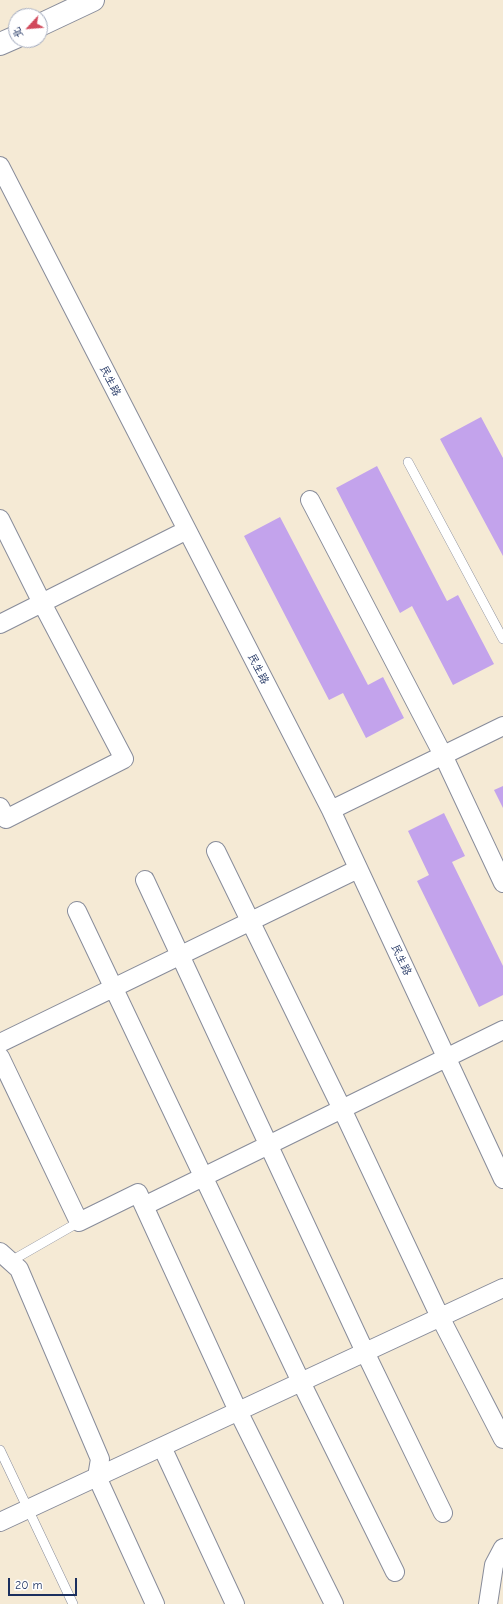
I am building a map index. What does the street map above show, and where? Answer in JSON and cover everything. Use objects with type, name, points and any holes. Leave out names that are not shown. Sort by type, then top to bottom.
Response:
[{"type":"street","points":[[48,21],[93,0]]},
{"type":"street","name":"民生路","points":[[0,166],[331,810],[503,1179]]},
{"type":"street","points":[[310,500],[443,755],[503,883]]},
{"type":"street","points":[[0,519],[42,603],[124,758],[6,819],[0,807]]},
{"type":"street","points":[[0,624],[187,530]]},
{"type":"street","points":[[331,810],[503,726]]},
{"type":"street","points":[[216,851],[342,1109],[440,1317],[503,1438]]},
{"type":"street","points":[[0,1043],[358,869]]},
{"type":"street","points":[[145,880],[365,1352],[443,1513]]},
{"type":"street","points":[[77,912],[301,1382],[395,1572]]},
{"type":"street","points":[[144,1206],[503,1030]]},
{"type":"street","points":[[0,1057],[79,1222],[138,1193],[238,1411],[334,1604]]},
{"type":"street","points":[[5,1257],[19,1269],[100,1459],[97,1477],[155,1604]]},
{"type":"street","points":[[0,1522],[503,1288]]},
{"type":"street","points":[[162,1447],[236,1604]]},
{"type":"street","points":[[488,1604],[494,1565],[503,1548]]},
{"type":"lane","points":[[408,462],[503,639]]},
{"type":"lane","points":[[5,1257],[79,1222]]},
{"type":"lane","points":[[0,1450],[73,1604]]},
{"type":"building","points":[[481,417],[503,458],[503,556],[440,439]]},
{"type":"building","points":[[377,466],[447,601],[458,595],[494,664],[453,685],[412,606],[400,613],[336,488]]},
{"type":"building","points":[[280,517],[368,685],[383,677],[404,718],[366,738],[343,693],[329,700],[244,536]]},
{"type":"building","points":[[503,786],[503,808],[494,790]]},
{"type":"building","points":[[444,813],[465,856],[452,862],[503,966],[503,995],[479,1007],[417,881],[429,875],[408,831]]}]
